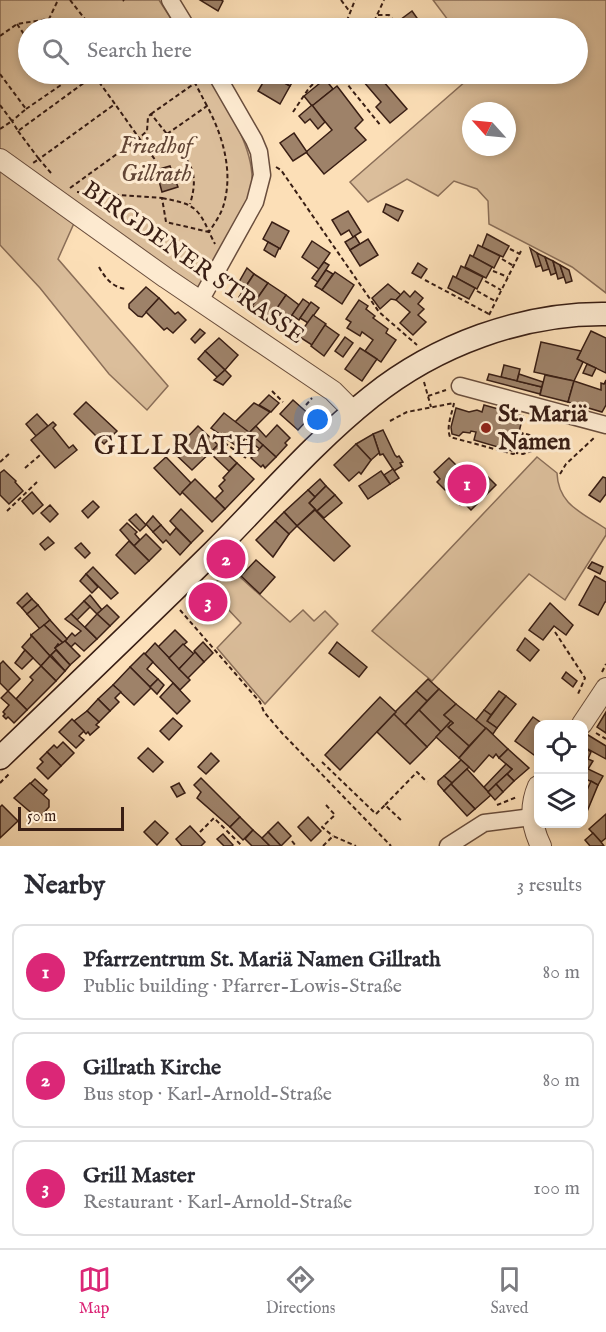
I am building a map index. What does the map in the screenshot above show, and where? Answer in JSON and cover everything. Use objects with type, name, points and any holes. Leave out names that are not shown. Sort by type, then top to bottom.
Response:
[{"type":"main road","points":[[7,764],[287,476],[372,397],[426,369],[491,323],[512,326],[590,314],[606,314]]},
{"type":"street","points":[[170,0],[181,18]]},
{"type":"street","points":[[200,300],[255,202],[262,175],[259,152],[247,124],[222,84]]},
{"type":"street","name":"BIRGDENER STRASSE","points":[[0,159],[333,392],[354,412]]},
{"type":"street","points":[[460,386],[605,425]]},
{"type":"street","points":[[585,720],[606,688]]},
{"type":"street","points":[[534,799],[532,805],[534,833],[541,846]]},
{"type":"street","points":[[448,846],[484,823],[532,817]]},
{"type":"path","points":[[50,18],[58,0]]},
{"type":"path","points":[[70,0],[84,18]]},
{"type":"path","points":[[341,0],[350,12]]},
{"type":"path","points":[[348,18],[355,0]]},
{"type":"path","points":[[376,18],[384,0]]},
{"type":"path","points":[[378,15],[389,15],[392,18]]},
{"type":"path","points":[[0,36],[17,24]]},
{"type":"path","points":[[0,74],[26,109]]},
{"type":"path","points":[[0,129],[60,84]]},
{"type":"path","points":[[18,131],[81,84]]},
{"type":"path","points":[[102,84],[159,165]]},
{"type":"path","points":[[194,84],[148,117],[147,131],[140,138],[65,192],[162,198],[190,204],[203,219],[208,232]]},
{"type":"path","points":[[196,84],[218,126],[228,171],[223,207],[208,232]]},
{"type":"path","points":[[293,112],[313,84]]},
{"type":"path","points":[[348,84],[381,126]]},
{"type":"path","points":[[22,174],[29,166],[115,104]]},
{"type":"path","points":[[0,105],[52,175]]},
{"type":"path","points":[[167,134],[207,106]]},
{"type":"path","points":[[152,114],[193,169],[196,179],[190,204]]},
{"type":"path","points":[[261,165],[272,165],[281,170],[379,312],[422,350],[431,407]]},
{"type":"path","points":[[162,198],[166,222],[208,232]]},
{"type":"path","points":[[425,280],[491,323],[495,301],[521,252],[510,249]]},
{"type":"path","points":[[502,260],[514,266]]},
{"type":"path","points":[[99,267],[112,284],[127,288]]},
{"type":"path","points":[[493,271],[508,277]]},
{"type":"path","points":[[485,281],[501,290]]},
{"type":"path","points":[[477,291],[495,301]]},
{"type":"path","points":[[428,396],[460,386]]},
{"type":"path","points":[[460,386],[449,424],[450,437],[516,453],[524,454],[535,450],[540,438],[523,433],[516,453]]},
{"type":"path","points":[[272,392],[283,402]]},
{"type":"path","points":[[390,421],[407,412],[454,403]]},
{"type":"path","points":[[560,474],[566,464],[605,425]]},
{"type":"path","points":[[212,434],[246,458]]},
{"type":"path","points":[[0,462],[11,452]]},
{"type":"path","points":[[25,468],[40,455]]},
{"type":"path","points":[[7,511],[37,482]]},
{"type":"path","points":[[176,606],[260,702],[264,712],[282,733],[391,846]]},
{"type":"path","points":[[555,632],[585,678],[578,694]]},
{"type":"path","points":[[322,762],[376,814],[417,772],[427,782]]},
{"type":"path","points":[[0,783],[7,764]]},
{"type":"path","points":[[326,805],[335,815],[322,827],[333,836],[356,846]]},
{"type":"path","points":[[385,805],[403,822]]},
{"type":"path","points":[[200,832],[214,818],[242,846]]},
{"type":"path","points":[[323,846],[333,836]]},
{"type":"path","points":[[292,841],[296,846]]},
{"type":"green space","name":"Friedhof Gillrath","points":[[0,0],[159,0],[171,18],[18,18],[18,84],[213,84],[232,115],[246,148],[251,164],[250,194],[203,286],[193,287],[0,152]]},
{"type":"green space","points":[[433,0],[606,0],[606,293],[572,267],[489,224],[488,201],[477,189],[454,181],[438,196],[407,179],[368,202],[350,182],[463,84],[588,84],[588,18],[446,18]]},
{"type":"green space","points":[[0,164],[75,221],[58,259],[168,386],[147,410],[109,374],[40,288],[0,245]]},
{"type":"green space","points":[[537,457],[557,473],[558,484],[567,501],[606,529],[606,535],[565,600],[529,574],[432,681],[372,631]]},
{"type":"green space","points":[[230,568],[290,622],[303,610],[314,621],[325,611],[338,624],[265,704],[217,648],[241,623],[209,589]]},
{"type":"building","points":[[200,0],[221,0],[223,1],[218,11]]},
{"type":"building","points":[[412,11],[417,18],[403,18]]},
{"type":"building","points":[[262,84],[290,86],[280,104],[258,91]]},
{"type":"building","points":[[319,84],[329,84],[333,89],[312,106],[304,96]]},
{"type":"building","points":[[366,84],[386,84],[407,109],[390,123],[376,107],[381,102]]},
{"type":"building","points":[[337,86],[363,120],[355,128],[366,140],[324,174],[306,152],[332,130],[312,106]]},
{"type":"building","points":[[312,105],[325,122],[318,129],[310,119],[305,123],[299,116]]},
{"type":"building","points":[[294,133],[307,152],[293,161],[280,143]]},
{"type":"building","points":[[170,166],[178,187],[162,192],[156,170]]},
{"type":"building","points":[[386,204],[403,211],[398,221],[383,212]]},
{"type":"building","points":[[348,211],[361,232],[353,237],[349,230],[341,235],[332,220]]},
{"type":"building","points":[[272,222],[289,231],[280,249],[263,239]]},
{"type":"building","points":[[487,234],[509,246],[503,257],[482,247]]},
{"type":"building","points":[[355,236],[360,244],[350,250],[345,242]]},
{"type":"building","points":[[368,239],[378,255],[360,266],[350,250]]},
{"type":"building","points":[[312,241],[330,253],[319,269],[302,257]]},
{"type":"building","points":[[268,242],[279,248],[275,257],[264,250]]},
{"type":"building","points":[[478,245],[500,256],[494,268],[473,257]]},
{"type":"building","points":[[530,248],[537,253],[542,265],[536,267]]},
{"type":"building","points":[[537,253],[545,257],[549,269],[543,271]]},
{"type":"building","points":[[470,255],[492,267],[486,278],[465,267]]},
{"type":"building","points":[[545,257],[553,261],[556,273],[551,275]]},
{"type":"building","points":[[553,261],[560,265],[564,277],[558,279]]},
{"type":"building","points":[[324,262],[329,265],[318,282],[312,278]]},
{"type":"building","points":[[418,263],[427,269],[421,278],[412,273]]},
{"type":"building","points":[[560,265],[569,270],[572,281],[566,283]]},
{"type":"building","points":[[461,266],[483,277],[477,289],[456,278]]},
{"type":"building","points":[[247,268],[254,274],[246,286],[239,282]]},
{"type":"building","points":[[326,270],[333,274],[322,290],[315,286]]},
{"type":"building","points":[[335,272],[354,285],[342,304],[322,290]]},
{"type":"building","points":[[254,274],[268,283],[252,306],[239,297]]},
{"type":"building","points":[[453,276],[475,288],[469,299],[448,288]]},
{"type":"building","points":[[268,283],[286,295],[271,318],[252,306]]},
{"type":"building","points":[[388,284],[401,295],[396,300],[391,299],[380,309],[372,298]]},
{"type":"building","points":[[146,287],[159,298],[142,317],[129,308],[129,304]]},
{"type":"building","points":[[404,291],[410,297],[415,291],[423,298],[418,304],[424,309],[418,315],[426,322],[413,335],[400,323],[410,312],[396,300]]},
{"type":"building","points":[[286,295],[299,305],[284,327],[270,318]]},
{"type":"building","points":[[159,298],[175,314],[178,312],[186,320],[173,333],[167,328],[164,330],[146,312]]},
{"type":"building","points":[[303,299],[310,304],[299,320],[292,315]]},
{"type":"building","points":[[359,300],[368,306],[366,309],[375,316],[373,318],[388,329],[386,333],[396,340],[381,362],[365,351],[373,340],[362,332],[360,336],[347,328],[351,322],[346,319]]},
{"type":"building","points":[[311,302],[319,308],[308,323],[300,318]]},
{"type":"building","points":[[313,315],[326,324],[312,345],[298,336]]},
{"type":"building","points":[[325,325],[339,335],[324,356],[311,346]]},
{"type":"building","points":[[200,329],[205,333],[195,343],[191,339]]},
{"type":"building","points":[[591,331],[606,338],[606,373],[577,359]]},
{"type":"building","points":[[345,337],[353,343],[343,357],[335,351]]},
{"type":"building","points":[[219,338],[238,355],[225,370],[205,351]]},
{"type":"building","points":[[541,342],[581,351],[577,359],[583,362],[574,381],[534,372]]},
{"type":"building","points":[[360,348],[377,359],[362,381],[345,369]]},
{"type":"building","points":[[205,351],[225,370],[217,377],[198,359]]},
{"type":"building","points":[[587,364],[596,368],[592,376],[583,373]]},
{"type":"building","points":[[504,365],[520,369],[517,381],[501,377]]},
{"type":"building","points":[[225,370],[231,376],[223,385],[214,380]]},
{"type":"building","points":[[489,374],[542,387],[540,394],[487,380]]},
{"type":"building","points":[[519,374],[543,382],[542,387],[517,381]]},
{"type":"building","points":[[545,375],[574,381],[568,402],[540,395]]},
{"type":"building","points":[[606,380],[606,405],[602,412],[568,402],[574,381],[601,390],[601,383],[604,384]]},
{"type":"building","points":[[269,395],[279,403],[271,412],[259,405]]},
{"type":"building","points":[[293,400],[311,416],[298,430],[280,414]]},
{"type":"building","points":[[86,402],[117,431],[104,444],[74,414]]},
{"type":"building","points":[[254,403],[270,412],[249,433],[235,422]]},
{"type":"building","name":"St. Mariä Namen","points":[[484,405],[523,416],[512,451],[474,440],[476,432],[463,432],[459,436],[452,434],[451,427],[456,408],[469,412],[477,410],[482,412]]},
{"type":"building","points":[[224,413],[250,433],[238,447],[211,428]]},
{"type":"building","points":[[37,414],[48,426],[36,436],[26,424]]},
{"type":"building","points":[[53,422],[56,425],[53,428],[69,448],[73,445],[77,450],[55,468],[31,440]]},
{"type":"building","points":[[277,425],[290,438],[276,457],[249,433],[256,426],[266,437]]},
{"type":"building","points":[[198,426],[218,445],[192,470],[173,452]]},
{"type":"building","points":[[383,430],[395,455],[399,456],[403,462],[400,463],[402,466],[394,471],[383,454],[380,455],[373,434]]},
{"type":"building","points":[[250,433],[263,445],[260,449],[245,438]]},
{"type":"building","points":[[373,434],[380,455],[379,453],[371,460],[356,444]]},
{"type":"building","points":[[356,444],[371,460],[361,474],[359,472],[349,481],[334,465]]},
{"type":"building","points":[[218,445],[237,463],[229,471],[210,453]]},
{"type":"building","points":[[263,445],[276,457],[265,468],[251,458]]},
{"type":"building","points":[[166,457],[191,483],[180,495],[154,468]]},
{"type":"building","points":[[449,458],[474,483],[484,473],[496,485],[471,510],[463,502],[460,505],[452,496],[455,493],[448,487],[445,490],[437,482],[440,479],[434,472]]},
{"type":"building","points":[[237,463],[254,479],[225,509],[215,499],[223,491],[219,486],[225,480],[223,478]]},
{"type":"building","points":[[393,469],[399,478],[390,484],[384,475]]},
{"type":"building","points":[[4,470],[23,491],[9,504],[0,495],[0,473]]},
{"type":"building","points":[[381,471],[390,484],[368,499],[359,486]]},
{"type":"building","points":[[603,477],[606,478],[606,494],[600,502],[589,495]]},
{"type":"building","points":[[195,479],[225,509],[212,522],[182,492]]},
{"type":"building","points":[[320,479],[326,486],[315,497],[308,490]]},
{"type":"building","points":[[326,486],[335,495],[317,511],[309,503]]},
{"type":"building","points":[[308,490],[315,497],[309,503],[315,509],[297,526],[284,512]]},
{"type":"building","points":[[32,492],[43,505],[33,514],[22,501]]},
{"type":"building","points":[[335,495],[342,503],[324,518],[317,511]]},
{"type":"building","points":[[93,501],[99,507],[88,518],[82,511]]},
{"type":"building","points":[[50,505],[58,514],[50,522],[41,513]]},
{"type":"building","points":[[181,509],[203,531],[191,543],[170,521]]},
{"type":"building","points":[[315,510],[350,546],[334,561],[297,526]]},
{"type":"building","points":[[284,512],[297,526],[289,534],[275,521]]},
{"type":"building","points":[[136,514],[146,525],[140,531],[129,520]]},
{"type":"building","points":[[153,516],[161,525],[153,532],[146,524]]},
{"type":"building","points":[[275,521],[289,534],[273,557],[256,540]]},
{"type":"building","points":[[127,523],[137,532],[135,534],[140,540],[134,546],[120,530]]},
{"type":"building","points":[[161,525],[170,535],[176,528],[191,543],[180,555],[166,540],[163,543],[153,532]]},
{"type":"building","points":[[146,534],[161,549],[149,561],[134,546]]},
{"type":"building","points":[[48,537],[54,543],[45,550],[40,544]]},
{"type":"building","points":[[129,541],[149,561],[135,574],[116,555]]},
{"type":"building","points":[[81,543],[90,553],[85,558],[75,548]]},
{"type":"building","points":[[256,560],[275,577],[260,594],[241,576]]},
{"type":"building","points":[[592,562],[603,567],[600,574],[588,568]]},
{"type":"building","points":[[93,567],[118,593],[111,599],[86,574]]},
{"type":"building","points":[[86,574],[98,587],[92,593],[80,581]]},
{"type":"building","points":[[595,576],[606,582],[606,602],[598,615],[579,605]]},
{"type":"building","points":[[27,593],[32,599],[22,608],[17,603]]},
{"type":"building","points":[[90,595],[102,610],[97,614],[84,601]]},
{"type":"building","points":[[209,596],[222,611],[215,617],[203,602]]},
{"type":"building","points":[[32,599],[38,605],[27,614],[22,608]]},
{"type":"building","points":[[84,601],[90,607],[77,620],[71,614]]},
{"type":"building","points":[[550,603],[573,625],[566,635],[554,626],[543,640],[529,630]]},
{"type":"building","points":[[38,605],[50,620],[40,629],[27,614]]},
{"type":"building","points":[[107,605],[119,617],[110,626],[97,614]]},
{"type":"building","points":[[71,614],[97,639],[84,651],[75,643],[71,647],[65,641],[72,633],[75,636],[81,631],[65,619]]},
{"type":"building","points":[[97,614],[110,626],[97,639],[85,627]]},
{"type":"building","points":[[50,620],[67,639],[63,643],[44,625]]},
{"type":"building","points":[[44,625],[63,643],[60,646],[58,644],[55,648],[57,649],[50,656],[31,635]]},
{"type":"building","points":[[175,630],[187,642],[169,658],[158,647]]},
{"type":"building","points":[[31,635],[50,656],[41,666],[22,647]]},
{"type":"building","points":[[525,638],[539,650],[530,661],[517,650]]},
{"type":"building","points":[[65,641],[80,656],[70,665],[55,648]]},
{"type":"building","points":[[203,642],[213,653],[204,662],[194,651]]},
{"type":"building","points":[[337,642],[367,667],[359,677],[329,653]]},
{"type":"building","points":[[155,643],[190,680],[180,690],[145,654]]},
{"type":"building","points":[[183,644],[194,654],[179,669],[169,658]]},
{"type":"building","points":[[25,650],[33,658],[22,669],[15,663]]},
{"type":"building","points":[[56,650],[70,665],[65,671],[51,655]]},
{"type":"building","points":[[195,652],[204,662],[188,678],[179,669]]},
{"type":"building","points":[[144,653],[153,662],[147,669],[158,679],[150,687],[130,667]]},
{"type":"building","points":[[50,656],[65,671],[56,681],[41,666]]},
{"type":"building","points":[[3,661],[20,679],[8,691],[0,683],[0,664]]},
{"type":"building","points":[[41,666],[56,681],[27,710],[16,699],[33,680],[30,677]]},
{"type":"building","points":[[130,667],[151,688],[134,705],[113,685]]},
{"type":"building","points":[[566,672],[577,681],[573,687],[562,678]]},
{"type":"building","points":[[158,679],[164,685],[157,694],[150,687]]},
{"type":"building","points":[[428,679],[439,689],[427,701],[416,691]]},
{"type":"building","points":[[173,683],[190,701],[177,714],[160,697]]},
{"type":"building","points":[[113,685],[121,692],[115,698],[119,702],[110,711],[98,699]]},
{"type":"building","points":[[439,689],[456,704],[444,715],[451,721],[441,732],[419,710]]},
{"type":"building","points":[[8,691],[27,710],[14,723],[8,717],[6,719],[3,716],[5,714],[3,712],[9,705],[1,698]]},
{"type":"building","points":[[416,691],[427,701],[405,725],[393,714]]},
{"type":"building","points":[[499,691],[506,696],[491,715],[484,710]]},
{"type":"building","points":[[506,696],[516,704],[497,728],[487,721]]},
{"type":"building","points":[[380,697],[396,712],[340,770],[325,755]]},
{"type":"building","points":[[98,699],[110,711],[99,722],[87,711]]},
{"type":"building","points":[[456,704],[486,728],[469,746],[448,727],[453,723],[444,715]]},
{"type":"building","points":[[419,710],[441,732],[427,747],[405,725]]},
{"type":"building","points":[[484,710],[491,715],[487,721],[497,728],[493,734],[476,720]]},
{"type":"building","points":[[87,711],[99,722],[96,725],[99,727],[90,735],[88,732],[86,734],[74,721]]},
{"type":"building","points":[[606,712],[606,733],[597,727]]},
{"type":"building","points":[[394,714],[427,747],[410,764],[377,732]]},
{"type":"building","points":[[533,717],[537,720],[534,720],[534,755],[515,741]]},
{"type":"building","points":[[173,718],[182,726],[169,740],[160,731]]},
{"type":"building","points":[[72,719],[84,731],[79,736],[84,740],[76,748],[59,732]]},
{"type":"building","points":[[451,721],[453,723],[448,727],[469,746],[459,758],[436,737]]},
{"type":"building","points":[[486,728],[508,749],[499,758],[496,754],[493,758],[489,755],[474,772],[459,758]]},
{"type":"building","points":[[588,735],[606,746],[606,759],[588,749]]},
{"type":"building","points":[[63,742],[74,753],[61,766],[47,752],[54,745],[57,748]]},
{"type":"building","points":[[148,748],[163,762],[153,772],[138,758]]},
{"type":"building","points":[[508,749],[529,768],[514,781],[507,774],[512,769],[499,758]]},
{"type":"building","points":[[47,752],[61,766],[48,779],[37,768],[43,762],[40,759]]},
{"type":"building","points":[[211,753],[219,761],[206,774],[198,767]]},
{"type":"building","points":[[588,759],[593,761],[588,769]]},
{"type":"building","points":[[461,760],[469,767],[452,783],[444,776]]},
{"type":"building","points":[[506,764],[512,769],[488,792],[484,787]]},
{"type":"building","points":[[467,769],[491,795],[475,809],[451,784]]},
{"type":"building","points":[[588,769],[603,776],[598,785],[588,780]]},
{"type":"building","points":[[507,774],[514,781],[503,792],[496,784]]},
{"type":"building","points":[[444,776],[452,783],[444,791],[438,781]]},
{"type":"building","points":[[201,778],[240,817],[230,827],[197,798],[201,792],[194,785]]},
{"type":"building","points":[[35,779],[47,790],[43,795],[30,784]]},
{"type":"building","points":[[591,781],[598,785],[588,809],[588,788]]},
{"type":"building","points":[[30,783],[49,800],[49,807],[41,816],[35,816],[14,798]]},
{"type":"building","points":[[179,783],[185,793],[177,797],[171,787]]},
{"type":"building","points":[[451,784],[475,809],[467,816],[444,791]]},
{"type":"building","points":[[496,784],[503,792],[495,800],[488,792]]},
{"type":"building","points":[[2,805],[18,821],[0,838],[0,807]]},
{"type":"building","points":[[606,814],[606,838],[601,842],[589,829]]},
{"type":"building","points":[[240,817],[253,830],[243,840],[230,827]]},
{"type":"building","points":[[308,817],[321,831],[311,841],[298,827]]},
{"type":"building","points":[[155,821],[168,833],[157,845],[144,832]]},
{"type":"building","points":[[278,822],[291,836],[281,846],[268,832]]},
{"type":"building","points":[[190,826],[205,842],[201,846],[182,846],[176,839]]},
{"type":"building","points":[[253,830],[270,846],[252,846],[245,839]]},
{"type":"building","points":[[268,832],[281,846],[270,846],[262,838]]},
{"type":"building","points":[[593,833],[604,846],[590,846],[585,840]]},
{"type":"building","points":[[223,834],[232,846],[224,846],[217,839]]},
{"type":"place","name":"St. Mariä Namen","points":[[486,428]]},
{"type":"place","name":"Pfarrzentrum St. Mariä Namen Gillrath","points":[[467,484]]},
{"type":"place","name":"Gillrath Kirche","points":[[226,559]]},
{"type":"place","name":"Grill Master","points":[[208,602]]},
{"type":"district","name":"GILLRATH","points":[[176,447]]}]
